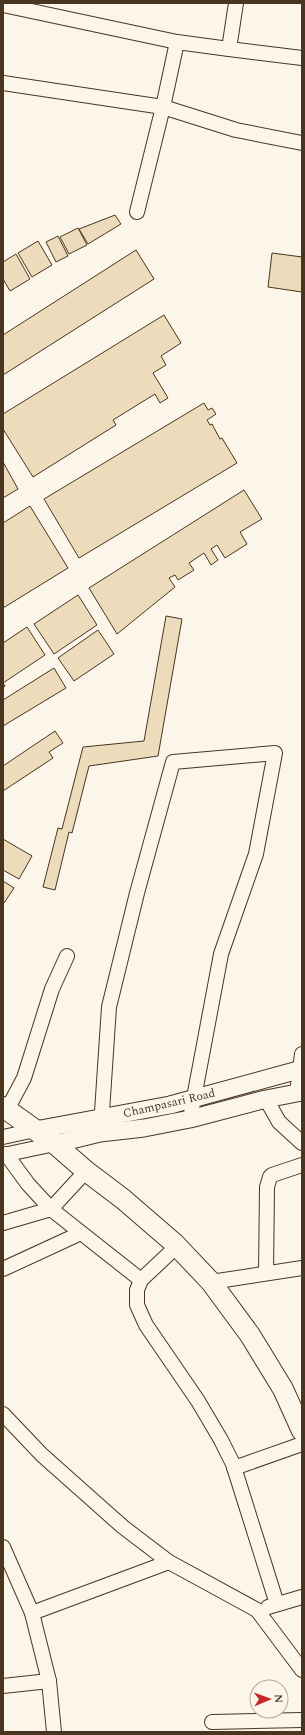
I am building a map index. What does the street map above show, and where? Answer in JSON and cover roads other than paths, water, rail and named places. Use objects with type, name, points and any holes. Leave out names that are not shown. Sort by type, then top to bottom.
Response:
[{"type":"highway","points":[[5,1108],[55,1144],[86,1171],[123,1199],[177,1246],[211,1282],[250,1335],[283,1389],[302,1431]]},
{"type":"main road","name":"Champasari Road","points":[[55,1144],[101,1125],[140,1112],[194,1099],[301,1064]]},
{"type":"main road","name":"Champasari Road","points":[[35,1130],[101,1125],[144,1128],[190,1119],[266,1099],[300,1092]]},
{"type":"street","points":[[229,49],[236,3]]},
{"type":"street","points":[[3,5],[177,42],[302,58]]},
{"type":"street","points":[[137,212],[163,107],[177,42]]},
{"type":"street","points":[[3,83],[163,107],[236,130],[302,143]]},
{"type":"street","points":[[101,1125],[109,1007],[137,893],[173,762],[275,753],[256,854],[221,954],[190,1119]]},
{"type":"street","points":[[5,1108],[24,1078],[52,989],[67,956]]},
{"type":"street","points":[[300,1092],[301,1064]]},
{"type":"street","points":[[266,1099],[279,1122],[302,1143]]},
{"type":"street","points":[[3,1137],[35,1130]]},
{"type":"street","points":[[55,1144],[4,1154],[28,1184],[52,1209],[141,1280]]},
{"type":"street","points":[[266,1273],[268,1181],[272,1175],[302,1165]]},
{"type":"street","points":[[3,1223],[52,1209],[86,1171]]},
{"type":"street","points":[[3,1269],[81,1233]]},
{"type":"street","points":[[177,1246],[141,1280],[136,1298],[140,1314],[198,1401],[221,1440],[234,1468],[277,1604]]},
{"type":"street","points":[[211,1282],[302,1268]]},
{"type":"street","points":[[3,1414],[42,1455],[123,1527],[169,1562],[257,1610],[302,1670]]},
{"type":"street","points":[[234,1468],[302,1444]]},
{"type":"street","points":[[3,1547],[32,1613],[49,1680],[54,1732]]},
{"type":"street","points":[[32,1613],[169,1562]]},
{"type":"street","points":[[257,1610],[302,1597]]},
{"type":"street","points":[[3,1686],[49,1680]]},
{"type":"street","points":[[212,1722],[302,1720]]}]
